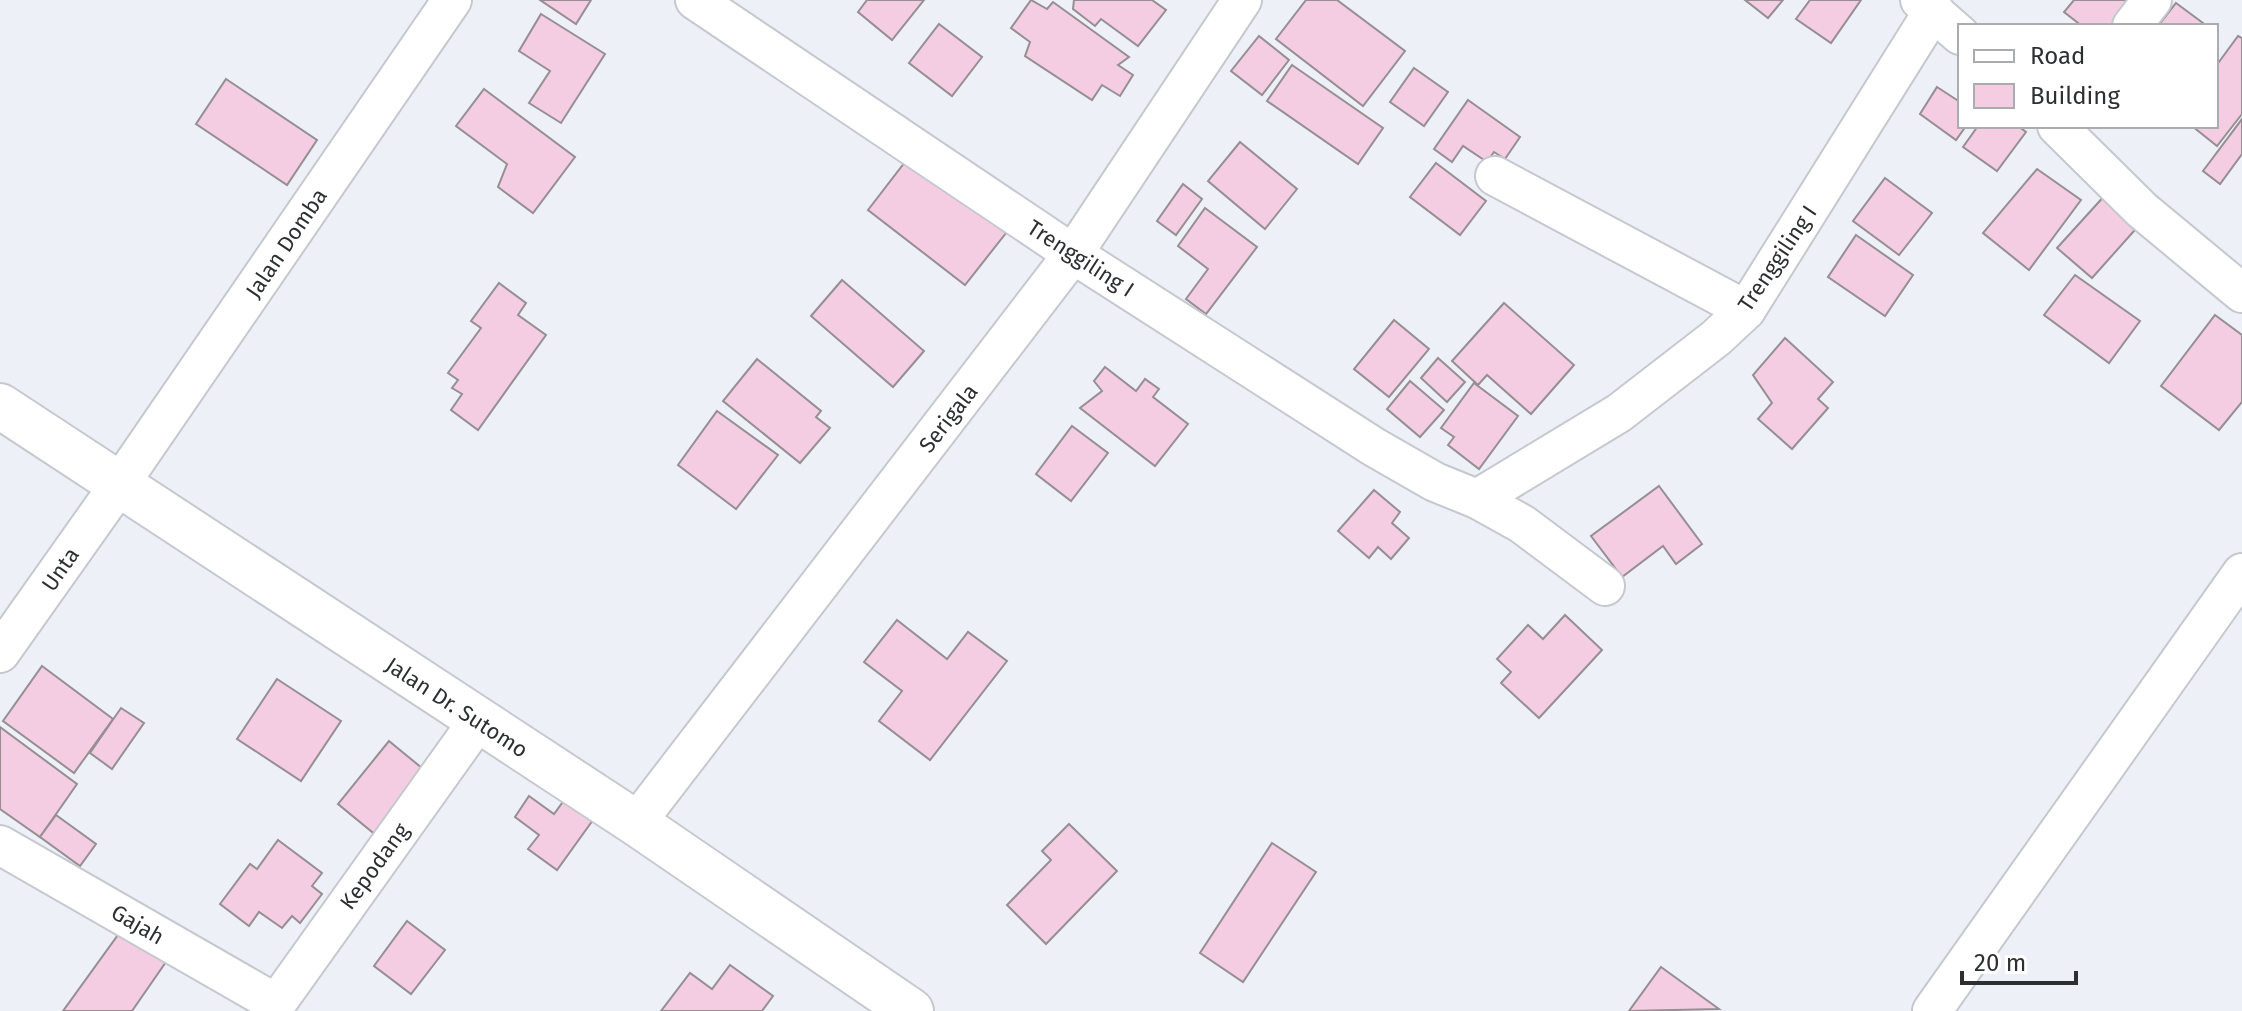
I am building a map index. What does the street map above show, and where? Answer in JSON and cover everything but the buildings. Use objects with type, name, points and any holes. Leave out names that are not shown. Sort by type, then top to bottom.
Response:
[{"type":"street","name":"Jalan Domba","points":[[119,485],[452,0]]},
{"type":"street","name":"Trenggiling I","points":[[695,0],[1073,254],[1374,447],[1435,482],[1477,499],[1522,524],[1605,586]]},
{"type":"street","name":"Serigala","points":[[636,823],[1073,254],[1242,0]]},
{"type":"street","points":[[2134,24],[2152,0]]},
{"type":"street","name":"Trenggiling I","points":[[1477,499],[1619,413],[1716,338],[1746,310],[1938,15]]},
{"type":"street","points":[[2059,128],[2142,210],[2242,293]]},
{"type":"street","points":[[1495,176],[1746,310]]},
{"type":"street","name":"Jalan Dr. Sutomo","points":[[0,406],[636,823],[911,1011]]},
{"type":"street","name":"Unta","points":[[0,653],[119,485]]},
{"type":"street","points":[[1932,1011],[2242,573]]},
{"type":"street","name":"Kepodang","points":[[273,1007],[478,721]]},
{"type":"street","name":"Gajah","points":[[0,845],[273,1007]]}]
